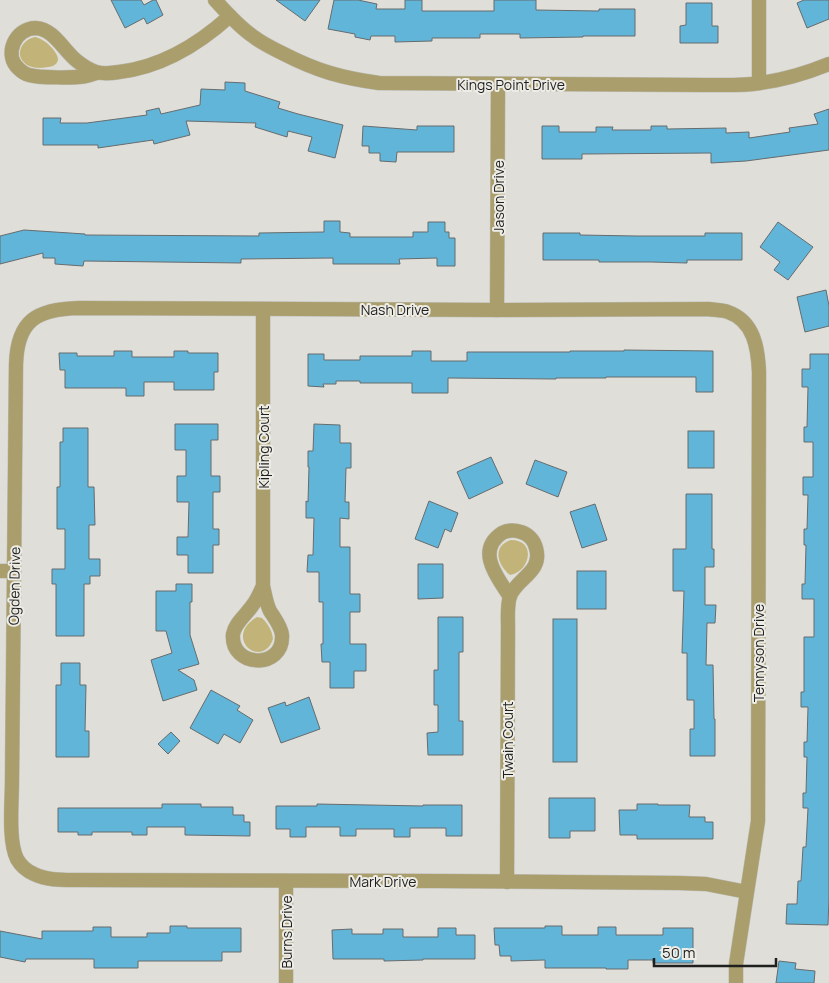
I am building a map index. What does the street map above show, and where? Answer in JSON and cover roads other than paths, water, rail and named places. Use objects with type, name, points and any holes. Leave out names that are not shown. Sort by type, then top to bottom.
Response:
[{"type":"street","name":"Kings Point Drive","points":[[215,0],[253,37],[307,66],[329,74],[379,83],[498,85],[705,85],[759,83],[794,76],[829,64]]},
{"type":"street","points":[[759,0],[759,83]]},
{"type":"street","points":[[97,73],[76,61],[45,30],[37,28],[28,29],[20,34],[14,42],[12,59],[23,73],[31,76],[70,78],[97,73],[126,71],[153,64],[174,55],[208,35],[230,16]]},
{"type":"street","name":"Jason Drive","points":[[497,310],[498,85]]},
{"type":"street","name":"Nash Drive","points":[[41,314],[60,309],[708,309],[727,312],[746,323]]},
{"type":"street","name":"Kipling Court","points":[[263,309],[263,586],[270,610],[280,627],[282,641],[275,654],[259,661],[244,657],[238,652],[233,632],[237,624],[253,605],[263,586]]},
{"type":"street","name":"Ogden Drive","points":[[22,866],[17,858],[12,837],[7,571],[16,351],[19,338],[25,327],[41,314]]},
{"type":"street","name":"Tennyson Drive","points":[[736,983],[736,964],[758,821],[759,372],[755,340],[746,323]]},
{"type":"street","points":[[515,530],[522,532],[532,540],[536,545],[538,558],[534,567],[510,597],[489,556],[494,541],[500,534],[505,531],[515,530]]},
{"type":"street","name":"Twain Court","points":[[507,882],[508,627],[510,597]]},
{"type":"street","name":"Mark Drive","points":[[22,866],[33,874],[57,880],[706,884],[747,892]]},
{"type":"street","name":"Burns Drive","points":[[286,881],[286,983]]}]
